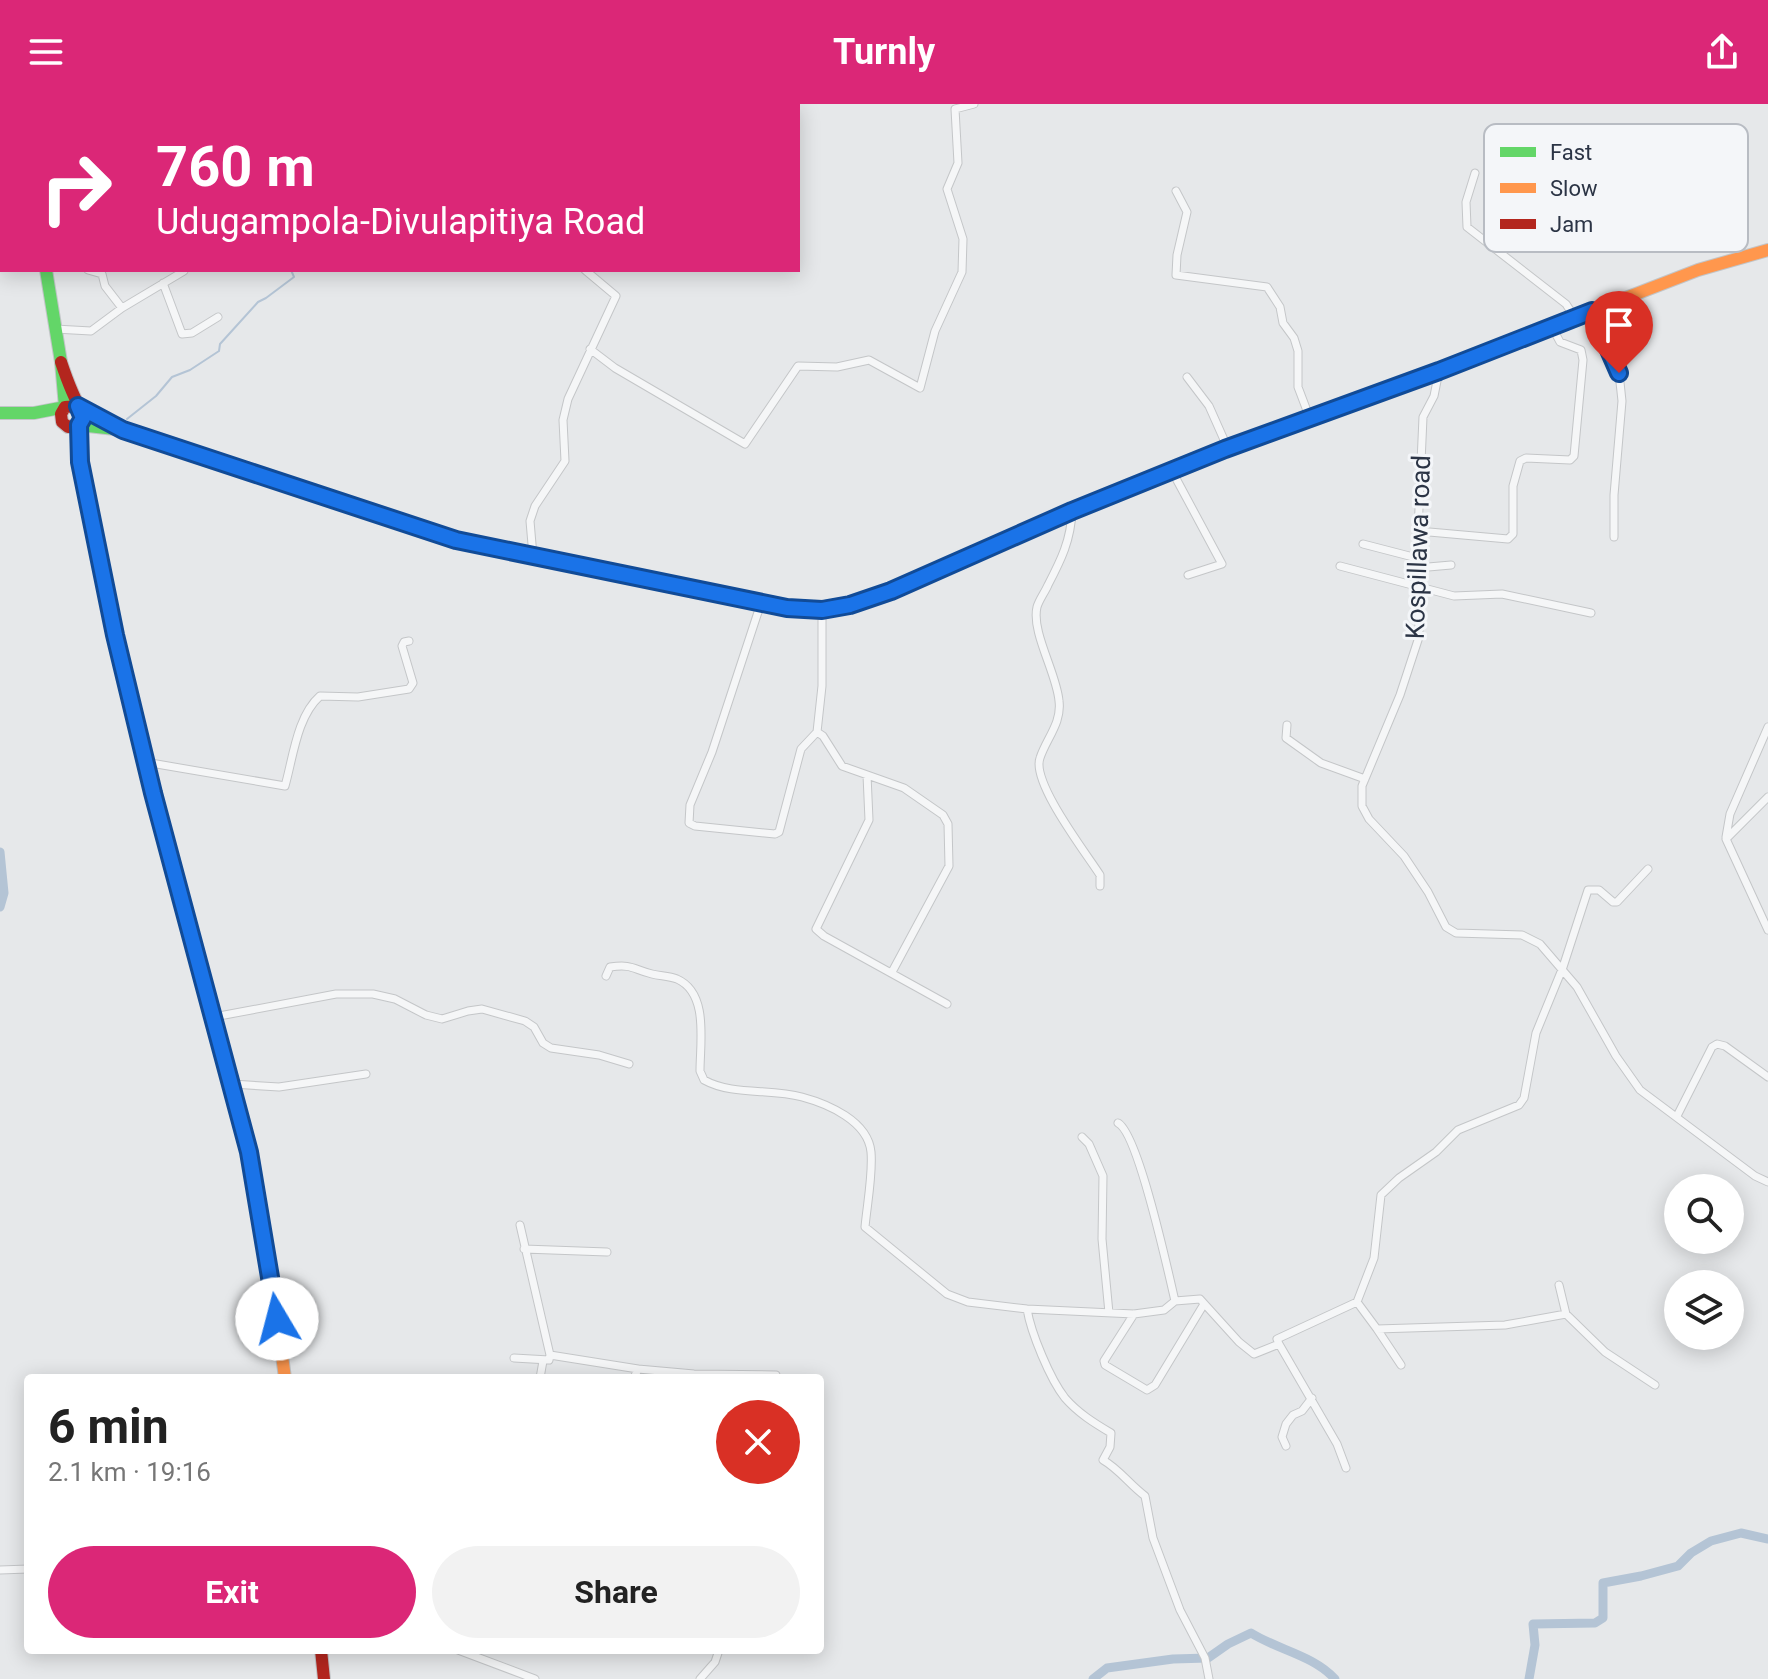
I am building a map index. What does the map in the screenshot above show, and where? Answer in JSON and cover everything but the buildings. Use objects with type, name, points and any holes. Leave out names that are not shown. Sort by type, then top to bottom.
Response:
[{"type":"main road","points":[[0,413],[34,413],[71,407],[123,430],[456,540],[787,608],[822,610],[850,605],[891,591],[1072,511],[1309,416],[1439,371],[1698,270],[1768,250]]},
{"type":"main road","points":[[46,272],[71,407],[83,418],[79,425],[80,462],[115,635],[145,762],[252,1167],[284,1374]]},
{"type":"main road","points":[[71,407],[61,414],[80,462]]},
{"type":"main road","points":[[34,413],[72,428],[79,425],[123,430]]},
{"type":"main road","points":[[321,1654],[324,1679]]},
{"type":"street","points":[[590,349],[615,368],[745,444],[798,366],[837,367],[869,360],[920,388],[935,331],[962,272],[963,239],[947,189],[958,163],[955,109],[974,104]]},
{"type":"street","points":[[1475,173],[1466,202],[1467,227],[1484,240]]},
{"type":"street","points":[[1176,191],[1187,212],[1177,255],[1176,275],[1267,287],[1280,307],[1283,323],[1294,338],[1298,351],[1298,387],[1309,416]]},
{"type":"street","points":[[1499,252],[1566,304],[1575,318]]},
{"type":"street","points":[[95,272],[102,274],[105,286],[122,308]]},
{"type":"street","points":[[55,329],[91,331],[122,308],[182,272]]},
{"type":"street","points":[[534,558],[530,521],[535,506],[565,461],[563,420],[568,399],[616,296],[587,272]]},
{"type":"street","points":[[163,283],[182,334],[192,333],[218,317]]},
{"type":"street","points":[[1592,311],[1619,373],[1622,401],[1614,495],[1614,537]]},
{"type":"street","points":[[1418,531],[1508,539],[1513,534],[1513,486],[1520,461],[1526,458],[1570,460],[1574,456],[1583,360],[1581,350],[1560,342],[1552,327]]},
{"type":"street","name":"Kospillawa road","points":[[1439,371],[1434,396],[1423,417],[1417,558],[1419,637],[1400,695],[1362,786],[1362,806],[1369,819],[1404,856],[1446,927],[1456,933],[1522,935],[1540,944],[1563,967],[1640,1090],[1755,1176],[1768,1182]]},
{"type":"street","points":[[1187,377],[1209,406],[1225,442],[1225,449]]},
{"type":"street","points":[[1172,471],[1222,564],[1188,575]]},
{"type":"street","points":[[1072,511],[1070,539],[1037,608],[1039,632],[1054,674],[1060,705],[1053,734],[1039,760],[1039,773],[1053,804],[1100,875],[1100,886]]},
{"type":"street","points":[[1363,544],[1417,558]]},
{"type":"street","points":[[1417,568],[1451,565]]},
{"type":"street","points":[[1340,566],[1454,596],[1502,594],[1591,613]]},
{"type":"street","points":[[761,603],[712,752],[690,805],[689,823],[695,826],[779,832],[801,749],[817,732],[822,686],[822,610]]},
{"type":"street","points":[[145,762],[285,786],[304,719],[312,703],[320,696],[358,697],[409,689],[413,683],[402,646],[409,641]]},
{"type":"street","points":[[1287,725],[1286,738],[1321,763],[1365,779]]},
{"type":"street","points":[[1768,727],[1730,814],[1726,839],[1768,930]]},
{"type":"street","points":[[817,732],[823,736],[842,766],[904,788],[943,815],[948,824],[949,866],[892,972]]},
{"type":"street","points":[[867,775],[869,820],[816,929],[947,1004]]},
{"type":"street","points":[[1726,839],[1768,797]]},
{"type":"street","points":[[1346,1468],[1337,1444],[1277,1339],[1357,1302],[1374,1258],[1381,1195],[1436,1152],[1458,1130],[1519,1105],[1524,1098],[1536,1033],[1563,967],[1588,890],[1599,890],[1617,902],[1648,869]]},
{"type":"street","points":[[606,976],[610,967],[628,964],[649,974],[677,979],[692,988],[699,1003],[700,1071],[704,1080],[713,1085],[801,1096],[844,1114],[865,1133],[871,1152],[865,1227],[947,1294],[968,1302],[1027,1309],[1134,1314],[1164,1310],[1175,1301],[1200,1299],[1254,1354],[1279,1344]]},
{"type":"street","points":[[214,1017],[336,994],[373,994],[395,999],[426,1015],[442,1019],[482,1009],[525,1021],[551,1048],[599,1055],[629,1064]]},
{"type":"street","points":[[1677,1116],[1712,1047],[1717,1044],[1725,1046],[1768,1077]]},
{"type":"street","points":[[232,1084],[279,1087],[366,1074]]},
{"type":"street","points":[[1118,1123],[1126,1130],[1139,1158],[1175,1301]]},
{"type":"street","points":[[1082,1137],[1089,1144],[1103,1176],[1102,1239],[1109,1313]]},
{"type":"street","points":[[514,1358],[543,1361],[549,1360],[550,1355],[520,1225]]},
{"type":"street","points":[[524,1249],[607,1252]]},
{"type":"street","points":[[1559,1285],[1566,1314],[1605,1352],[1655,1385]]},
{"type":"street","points":[[1357,1302],[1401,1365]]},
{"type":"street","points":[[1134,1314],[1104,1361],[1117,1374],[1147,1390],[1155,1385],[1204,1304]]},
{"type":"street","points":[[1027,1309],[1036,1341],[1064,1396],[1086,1418],[1111,1433],[1110,1447],[1103,1460],[1114,1466],[1131,1486],[1145,1496],[1153,1538],[1180,1610],[1205,1658],[1209,1679]]},
{"type":"street","points":[[1377,1329],[1505,1325],[1566,1314]]},
{"type":"street","points":[[550,1355],[694,1374]]},
{"type":"street","points":[[541,1374],[543,1361]]},
{"type":"street","points":[[636,1374],[638,1369]]},
{"type":"street","points":[[1286,1446],[1282,1437],[1286,1424],[1312,1398]]},
{"type":"street","points":[[0,1570],[24,1569]]},
{"type":"street","points":[[469,1654],[535,1679]]},
{"type":"street","points":[[700,1679],[715,1662],[718,1654]]},
{"type":"waterway","points":[[127,419],[156,396],[172,377],[190,370],[219,351],[220,344],[258,302],[294,277],[292,272]]},
{"type":"waterway","points":[[0,852],[4,893],[0,907]]},
{"type":"waterway","points":[[1529,1679],[1535,1645],[1533,1624],[1595,1623],[1603,1618],[1603,1583],[1678,1566],[1691,1553],[1711,1541],[1741,1533],[1768,1539]]},
{"type":"waterway","points":[[1093,1679],[1107,1668],[1173,1659],[1208,1658],[1251,1633],[1306,1658],[1335,1679]]},
{"type":"traffic: fast","points":[[0,413],[34,413],[65,407],[46,272]]},
{"type":"traffic: fast","points":[[880,595],[1072,511],[1225,449],[1584,314]]},
{"type":"traffic: fast","points":[[115,429],[79,425],[86,491],[134,717],[226,1067]]},
{"type":"traffic: fast","points":[[238,468],[456,540],[615,573]]},
{"type":"traffic: slow","points":[[1584,314],[1698,270],[1768,250]]},
{"type":"traffic: slow","points":[[226,1067],[249,1152],[284,1374]]},
{"type":"traffic: jam","points":[[61,362],[73,395],[76,401],[79,407],[83,413],[79,425],[68,427],[62,422],[61,414],[65,407],[78,406],[123,430],[238,468]]},
{"type":"traffic: jam","points":[[615,573],[787,608],[822,610],[880,595]]},
{"type":"traffic: jam","points":[[321,1654],[324,1679]]},
{"type":"route","points":[[277,1319],[249,1152],[153,793],[115,635],[80,462],[79,425],[83,413],[78,406],[123,430],[456,540],[787,608],[822,610],[850,605],[891,591],[1072,511],[1225,449],[1592,311],[1619,373]]}]
